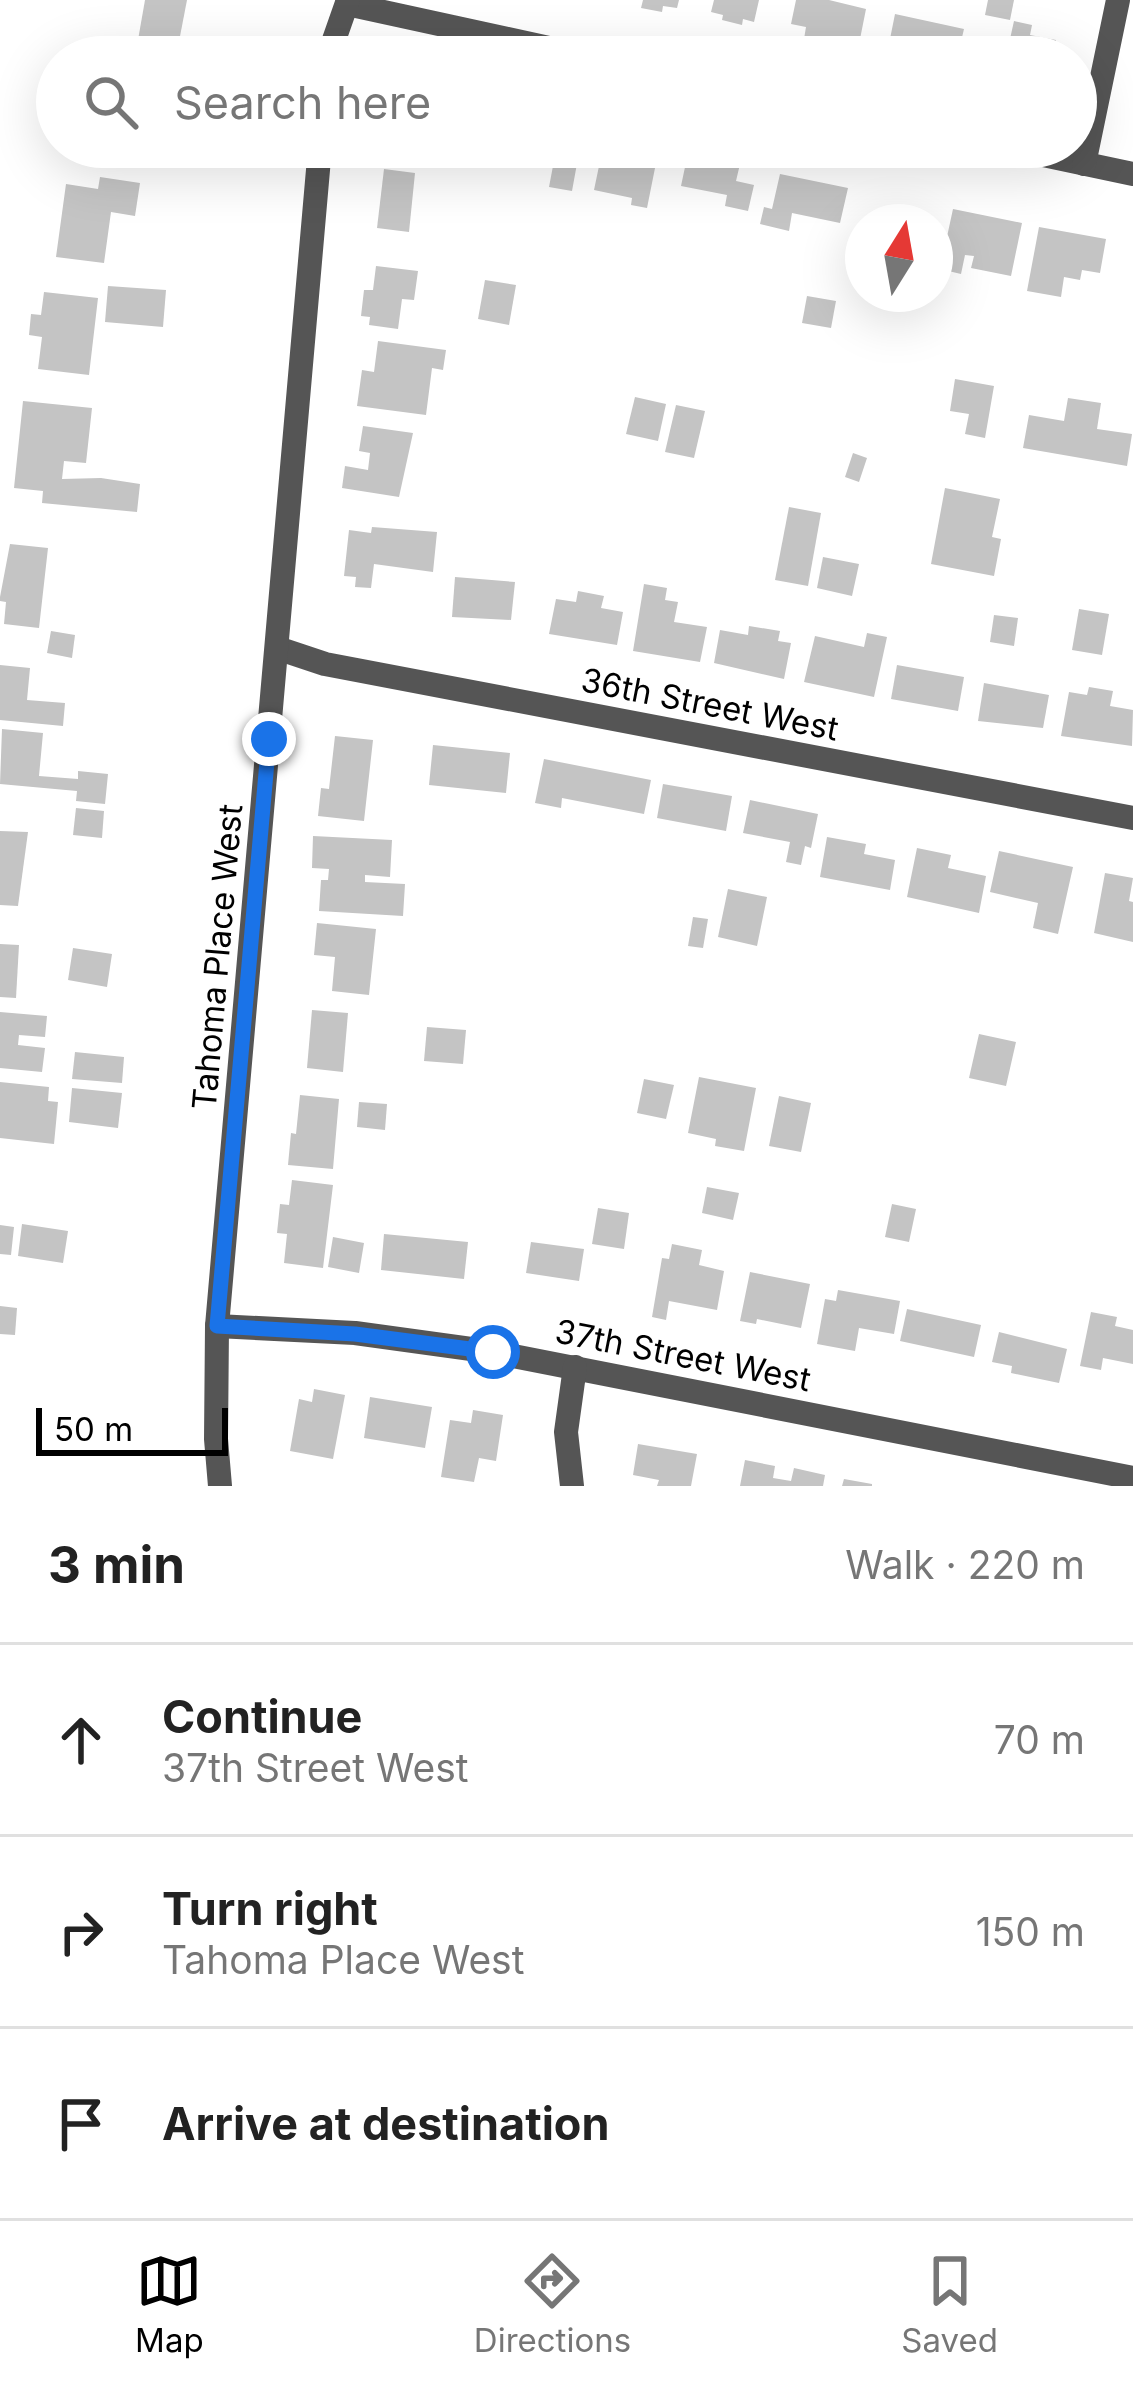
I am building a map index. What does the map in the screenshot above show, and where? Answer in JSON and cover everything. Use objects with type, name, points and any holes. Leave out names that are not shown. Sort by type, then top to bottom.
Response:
[{"type":"street","points":[[1097,101],[1118,0]]},
{"type":"street","points":[[336,36],[348,2],[498,36]]},
{"type":"street","points":[[1097,167],[1133,174]]},
{"type":"street","name":"Tahoma Place West","points":[[220,1486],[217,1326],[318,168]]},
{"type":"street","name":"36th Street West","points":[[277,648],[326,664],[1133,818]]},
{"type":"street","name":"37th Street West","points":[[217,1326],[421,1341],[1133,1478]]},
{"type":"street","points":[[572,1486],[566,1432],[575,1367]]},
{"type":"building","points":[[145,0],[187,0],[180,36],[139,36]]},
{"type":"building","points":[[643,0],[679,0],[677,8],[663,6],[662,12],[641,8]]},
{"type":"building","points":[[714,0],[759,0],[754,22],[743,19],[742,25],[722,20],[723,15],[711,12]]},
{"type":"building","points":[[796,0],[829,0],[866,9],[861,36],[804,36],[806,27],[791,24]]},
{"type":"building","points":[[988,0],[1014,0],[1010,20],[985,15]]},
{"type":"building","points":[[895,14],[964,29],[962,36],[891,36]]},
{"type":"building","points":[[1014,21],[1032,25],[1030,35],[1035,36],[1011,36]]},
{"type":"building","points":[[553,168],[576,168],[572,191],[549,187]]},
{"type":"building","points":[[599,168],[655,168],[647,208],[631,205],[632,198],[594,190]]},
{"type":"building","points":[[685,168],[739,168],[736,181],[754,185],[748,211],[725,206],[727,195],[681,186]]},
{"type":"building","points":[[384,169],[415,173],[409,232],[377,228]]},
{"type":"building","points":[[780,174],[848,188],[840,223],[792,213],[789,231],[760,224],[764,207],[772,209]]},
{"type":"building","points":[[100,177],[140,183],[135,216],[111,212],[104,263],[56,257],[66,184],[98,189]]},
{"type":"building","points":[[953,209],[1022,223],[1011,276],[971,268],[974,256],[965,255],[961,274],[953,272]]},
{"type":"building","points":[[1039,227],[1106,239],[1100,273],[1082,270],[1080,280],[1064,277],[1061,297],[1027,291]]},
{"type":"building","points":[[376,266],[418,271],[414,300],[402,299],[398,329],[369,325],[370,317],[361,316],[364,290],[373,290]]},
{"type":"building","points":[[485,280],[516,285],[509,325],[478,319]]},
{"type":"building","points":[[108,286],[166,290],[163,327],[105,322]]},
{"type":"building","points":[[44,292],[98,298],[89,375],[38,369],[42,337],[29,335],[31,314],[41,315]]},
{"type":"building","points":[[807,296],[836,301],[831,328],[802,323]]},
{"type":"building","points":[[378,341],[446,350],[443,370],[432,368],[426,415],[357,406],[362,370],[374,372]]},
{"type":"building","points":[[955,379],[994,386],[985,438],[965,434],[969,414],[950,411]]},
{"type":"building","points":[[635,397],[666,404],[658,441],[626,434]]},
{"type":"building","points":[[1068,398],[1101,403],[1097,429],[1132,434],[1127,466],[1023,448],[1029,415],[1064,421]]},
{"type":"building","points":[[23,401],[92,408],[86,463],[64,461],[62,479],[140,484],[137,512],[42,503],[43,491],[14,488]]},
{"type":"building","points":[[676,405],[705,411],[694,458],[665,452]]},
{"type":"building","points":[[363,426],[413,433],[399,497],[342,488],[345,466],[368,470],[370,453],[359,451]]},
{"type":"building","points":[[853,453],[867,458],[859,482],[845,477]]},
{"type":"building","points":[[945,488],[1000,499],[992,537],[1001,539],[994,576],[931,564]]},
{"type":"building","points":[[789,507],[821,513],[808,586],[775,580]]},
{"type":"building","points":[[372,527],[437,532],[433,572],[374,564],[371,588],[355,587],[356,577],[344,576],[349,530],[371,533]]},
{"type":"building","points":[[10,544],[48,548],[39,628],[4,624],[6,602],[0,597]]},
{"type":"building","points":[[823,557],[859,564],[852,596],[817,588]]},
{"type":"building","points":[[455,577],[515,582],[511,620],[452,617]]},
{"type":"building","points":[[644,584],[667,588],[665,600],[678,602],[674,622],[707,627],[700,662],[633,651]]},
{"type":"building","points":[[578,591],[604,596],[601,608],[623,612],[617,645],[549,634],[556,599],[576,602]]},
{"type":"building","points":[[1079,609],[1109,614],[1102,655],[1072,650]]},
{"type":"building","points":[[994,615],[1018,618],[1014,646],[990,642]]},
{"type":"building","points":[[749,626],[780,631],[778,641],[791,643],[784,679],[714,663],[720,630],[748,635]]},
{"type":"building","points":[[51,631],[75,635],[72,658],[47,653]]},
{"type":"building","points":[[867,633],[887,637],[874,697],[804,682],[815,636],[864,647]]},
{"type":"building","points":[[0,665],[30,668],[27,700],[65,703],[63,726],[0,720]]},
{"type":"building","points":[[897,665],[964,677],[958,711],[891,699]]},
{"type":"building","points":[[984,683],[1049,695],[1043,728],[978,721]]},
{"type":"building","points":[[1089,687],[1113,691],[1110,706],[1133,710],[1132,746],[1061,736],[1069,692],[1087,695]]},
{"type":"building","points":[[2,729],[43,733],[39,776],[78,779],[78,771],[108,774],[105,804],[76,801],[77,791],[0,784]]},
{"type":"building","points":[[335,736],[373,740],[364,821],[318,816],[321,788],[329,789]]},
{"type":"building","points":[[433,745],[510,753],[506,793],[429,785]]},
{"type":"building","points":[[544,759],[651,780],[644,814],[562,798],[561,808],[535,803]]},
{"type":"building","points":[[663,784],[732,796],[726,831],[657,818]]},
{"type":"building","points":[[750,800],[818,814],[811,848],[805,846],[801,865],[786,862],[790,842],[743,833]]},
{"type":"building","points":[[76,808],[104,811],[102,838],[73,835]]},
{"type":"building","points":[[0,831],[28,832],[18,906],[0,905]]},
{"type":"building","points":[[313,836],[392,840],[390,877],[365,875],[365,882],[405,884],[403,916],[319,911],[321,880],[328,880],[329,869],[312,868]]},
{"type":"building","points":[[827,837],[866,844],[864,854],[895,860],[890,890],[820,877]]},
{"type":"building","points":[[917,848],[951,855],[948,868],[986,876],[979,913],[907,897]]},
{"type":"building","points":[[999,851],[1073,867],[1058,934],[1033,928],[1038,903],[990,892]]},
{"type":"building","points":[[1105,873],[1133,878],[1129,901],[1133,902],[1133,942],[1094,933]]},
{"type":"building","points":[[728,889],[767,897],[757,946],[718,937]]},
{"type":"building","points":[[693,917],[708,919],[703,948],[688,946]]},
{"type":"building","points":[[317,923],[376,929],[369,995],[332,991],[335,957],[314,955]]},
{"type":"building","points":[[0,944],[19,945],[16,998],[0,997]]},
{"type":"building","points":[[73,948],[112,954],[107,987],[68,980]]},
{"type":"building","points":[[312,1010],[348,1013],[343,1072],[307,1068]]},
{"type":"building","points":[[0,1012],[47,1016],[45,1037],[19,1035],[18,1045],[45,1048],[42,1072],[0,1068]]},
{"type":"building","points":[[427,1027],[466,1030],[463,1064],[424,1061]]},
{"type":"building","points":[[979,1034],[1016,1042],[1006,1086],[969,1078]]},
{"type":"building","points":[[75,1052],[124,1057],[122,1083],[72,1079]]},
{"type":"building","points":[[699,1077],[756,1088],[744,1151],[715,1146],[716,1139],[688,1133]]},
{"type":"building","points":[[644,1079],[674,1085],[666,1119],[637,1113]]},
{"type":"building","points":[[0,1082],[49,1087],[48,1101],[58,1102],[54,1144],[0,1138]]},
{"type":"building","points":[[72,1088],[122,1093],[118,1128],[69,1122]]},
{"type":"building","points":[[300,1095],[339,1099],[333,1169],[288,1165]]},
{"type":"building","points":[[779,1096],[811,1103],[801,1152],[769,1146]]},
{"type":"building","points":[[359,1102],[387,1104],[385,1130],[357,1127]]},
{"type":"building","points":[[292,1180],[333,1185],[323,1268],[284,1263],[287,1234],[277,1233],[280,1204],[289,1205]]},
{"type":"building","points":[[707,1187],[739,1193],[733,1220],[702,1213]]},
{"type":"building","points":[[892,1204],[916,1209],[909,1242],[885,1237]]},
{"type":"building","points":[[598,1208],[629,1213],[624,1249],[592,1244]]},
{"type":"building","points":[[22,1224],[68,1231],[63,1263],[18,1256]]},
{"type":"building","points":[[0,1225],[14,1227],[11,1255],[0,1254]]},
{"type":"building","points":[[384,1234],[468,1242],[464,1279],[381,1270]]},
{"type":"building","points":[[333,1237],[364,1243],[359,1273],[328,1267]]},
{"type":"building","points":[[531,1242],[584,1249],[579,1281],[526,1273]]},
{"type":"building","points":[[672,1244],[702,1250],[699,1265],[724,1271],[717,1310],[669,1301],[666,1320],[652,1317],[662,1258],[669,1259]]},
{"type":"building","points":[[750,1272],[810,1284],[801,1328],[757,1319],[756,1324],[740,1321]]},
{"type":"building","points":[[838,1290],[900,1301],[894,1334],[859,1328],[855,1351],[817,1344],[825,1299],[836,1301]]},
{"type":"building","points":[[0,1306],[17,1308],[15,1335],[0,1334]]},
{"type":"building","points":[[907,1309],[981,1325],[974,1357],[900,1341]]},
{"type":"building","points":[[1091,1312],[1117,1317],[1115,1326],[1133,1330],[1133,1364],[1103,1358],[1101,1370],[1080,1366]]},
{"type":"building","points":[[999,1332],[1067,1349],[1059,1383],[1011,1373],[1012,1366],[992,1362]]},
{"type":"building","points":[[314,1389],[345,1395],[333,1459],[290,1451],[299,1399],[312,1402]]},
{"type":"building","points":[[370,1397],[432,1407],[425,1448],[364,1438]]},
{"type":"building","points":[[473,1410],[503,1415],[496,1461],[479,1458],[474,1482],[441,1477],[450,1420],[471,1423]]},
{"type":"building","points":[[638,1444],[697,1454],[691,1486],[657,1486],[659,1480],[633,1475]]},
{"type":"building","points":[[745,1460],[775,1466],[773,1478],[791,1481],[794,1468],[825,1475],[823,1486],[740,1486]]},
{"type":"building","points":[[844,1479],[872,1484],[872,1486],[842,1486]]},
{"type":"route","points":[[269,739],[217,1326],[355,1334],[493,1352]]}]
